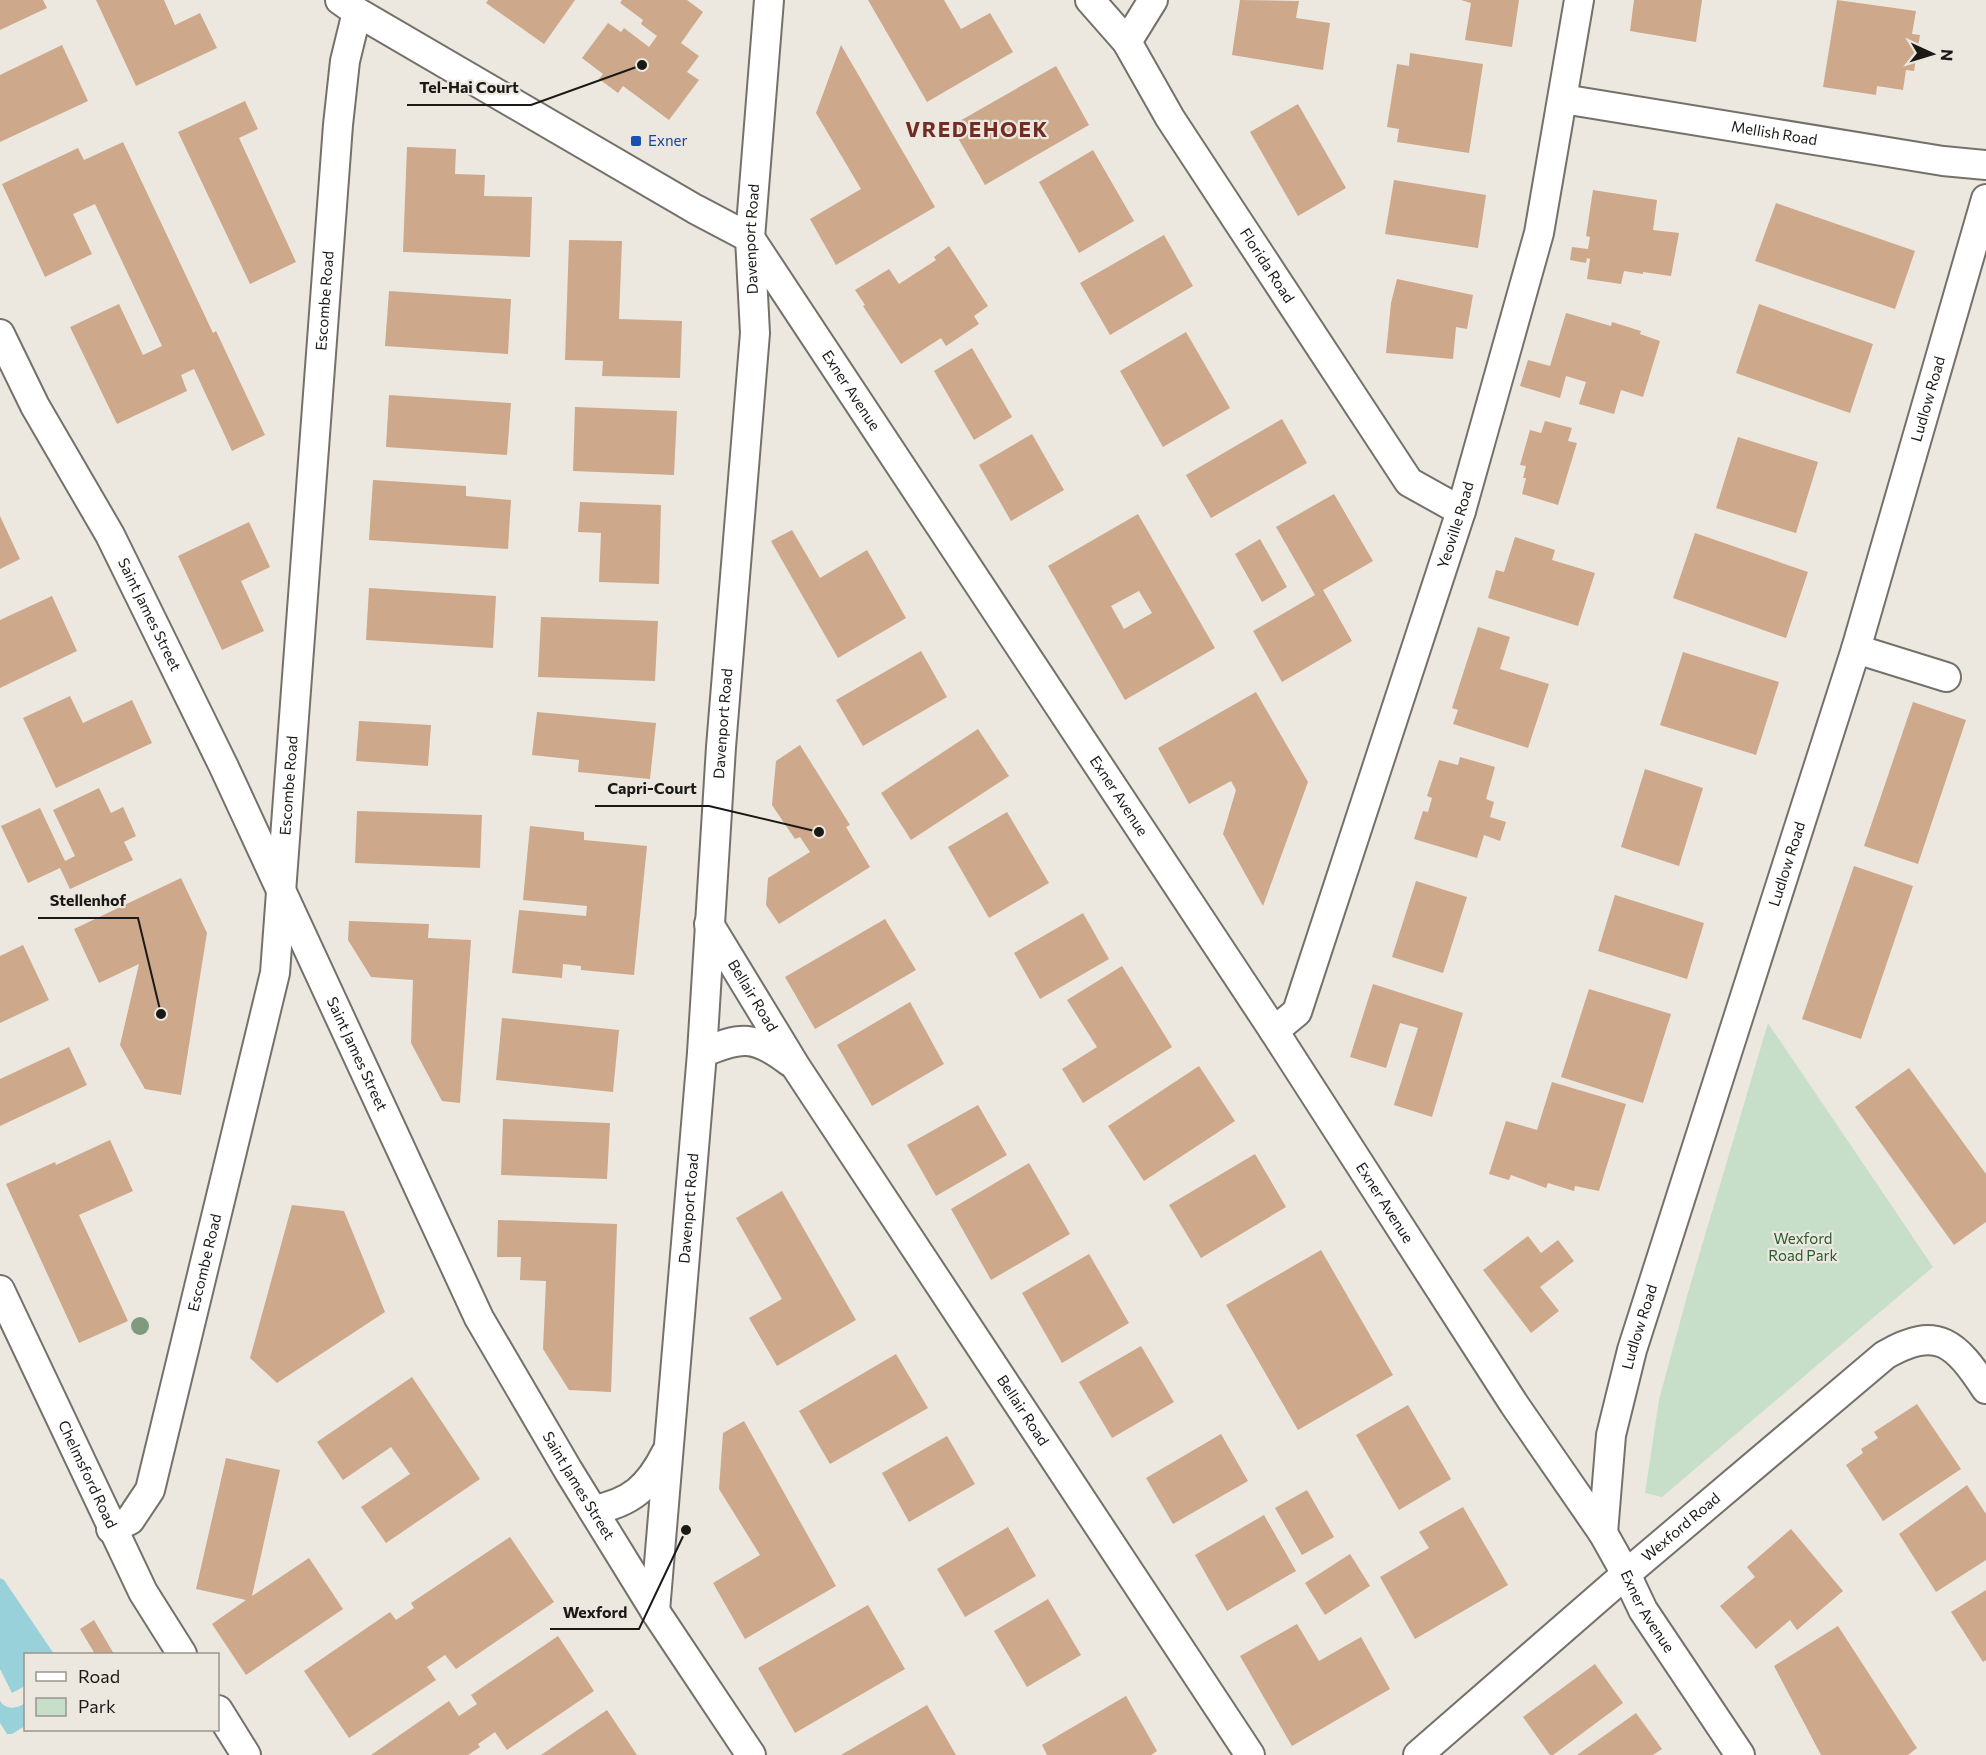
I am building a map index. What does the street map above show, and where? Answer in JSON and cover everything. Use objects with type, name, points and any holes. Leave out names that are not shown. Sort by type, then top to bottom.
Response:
[{"type":"street","name":"Davenport Road","points":[[655,1611],[702,1053],[721,747],[755,333],[750,238],[769,0]]},
{"type":"street","name":"Florida Road","points":[[1090,0],[1127,42],[1170,118],[1408,482],[1461,512]]},
{"type":"street","points":[[1127,42],[1153,0]]},
{"type":"street","name":"Yeoville Road","points":[[1274,1031],[1298,1012],[1461,512],[1539,233],[1579,0]]},
{"type":"street","name":"Exner Avenue","points":[[349,6],[694,209],[750,238],[1274,1031],[1514,1404],[1603,1533],[1643,1610],[1740,1755]]},
{"type":"street","name":"Escombe Road","points":[[111,1529],[129,1520],[150,1490],[275,973],[338,125],[349,6]]},
{"type":"street","name":"Mellish Road","points":[[1563,99],[1943,161],[1986,165]]},
{"type":"street","name":"Ludlow Road","points":[[1603,1533],[1611,1435],[1632,1350],[1856,649],[1986,199]]},
{"type":"street","name":"Saint James Street","points":[[0,334],[35,406],[110,535],[224,767],[479,1318],[655,1611],[751,1755]]},
{"type":"street","points":[[1856,649],[1946,677]]},
{"type":"street","name":"Bellair Road","points":[[710,924],[796,1067],[1250,1755]]},
{"type":"street","name":"Bellair Road","points":[[702,1053],[729,1042],[751,1040],[768,1047],[796,1067]]},
{"type":"street","name":"Chelmsford Road","points":[[0,1290],[142,1592],[182,1653]]},
{"type":"street","name":"Wexford Road","points":[[1418,1755],[1626,1574],[1885,1355],[1903,1344],[1927,1338],[1948,1345],[1966,1359],[1986,1389]]},
{"type":"street","name":"Davenport Road","points":[[593,1510],[620,1503],[638,1492],[657,1470],[669,1448]]},
{"type":"street","points":[[219,1712],[246,1755]]},
{"type":"green space","name":"Wexford Road Park","points":[[1768,1023],[1933,1267],[1662,1497],[1645,1493],[1659,1400],[1687,1296]]},
{"type":"water","points":[[0,1578],[4,1580],[53,1653],[24,1653],[24,1687],[12,1693],[0,1669]]},
{"type":"water","points":[[0,1701],[12,1708],[24,1704],[24,1727],[12,1734],[7,1734],[0,1723]]},
{"type":"building","points":[[0,0],[43,0],[47,8],[0,30]]},
{"type":"building","points":[[96,0],[164,0],[175,25],[200,13],[217,48],[136,86]]},
{"type":"building","points":[[488,0],[575,0],[544,44],[486,3]]},
{"type":"building","points":[[622,0],[687,0],[703,12],[681,43],[699,56],[687,72],[699,80],[669,120],[623,86],[618,93],[599,79],[603,74],[582,58],[608,23],[621,32],[624,28],[649,47],[657,36],[641,24],[643,20],[620,3]]},
{"type":"building","points":[[868,0],[944,0],[961,29],[990,13],[1013,52],[927,102]]},
{"type":"building","points":[[1240,0],[1299,1],[1296,18],[1330,23],[1323,70],[1232,55]]},
{"type":"building","points":[[1461,0],[1519,0],[1512,47],[1465,40],[1471,3]]},
{"type":"building","points":[[1634,0],[1702,0],[1696,42],[1630,31]]},
{"type":"building","points":[[1837,0],[1916,11],[1912,34],[1920,35],[1914,71],[1906,70],[1903,90],[1877,86],[1876,95],[1823,87]]},
{"type":"building","points":[[62,45],[88,101],[0,142],[0,75]]},
{"type":"building","points":[[841,45],[935,207],[836,265],[810,219],[861,189],[816,113]]},
{"type":"building","points":[[1410,53],[1483,64],[1469,153],[1397,142],[1399,129],[1387,127],[1397,64],[1409,66]]},
{"type":"building","points":[[1056,66],[1089,125],[985,185],[951,126]]},
{"type":"building","points":[[245,101],[258,129],[239,138],[296,262],[250,284],[178,132]]},
{"type":"building","points":[[1298,104],[1346,188],[1298,216],[1250,132]]},
{"type":"building","points":[[123,142],[213,333],[216,331],[265,435],[232,451],[194,369],[181,375],[187,391],[117,424],[70,327],[119,304],[143,355],[162,346],[95,204],[73,214],[92,254],[45,277],[2,184],[78,148],[84,160]]},
{"type":"building","points":[[407,147],[456,149],[455,174],[485,175],[484,196],[532,197],[530,257],[403,252]]},
{"type":"building","points":[[1093,150],[1134,221],[1079,253],[1039,182]]},
{"type":"building","points":[[1394,180],[1486,195],[1478,248],[1385,234]]},
{"type":"building","points":[[1593,190],[1657,200],[1653,230],[1679,233],[1671,276],[1624,271],[1621,284],[1587,279],[1590,259],[1587,258],[1586,263],[1570,260],[1572,247],[1588,249],[1590,237],[1586,236]]},
{"type":"building","points":[[1776,203],[1915,251],[1895,309],[1755,261]]},
{"type":"building","points":[[1164,235],[1193,286],[1110,335],[1080,283]]},
{"type":"building","points":[[569,240],[622,241],[619,319],[682,321],[680,378],[602,376],[603,361],[565,360]]},
{"type":"building","points":[[949,246],[988,306],[974,316],[979,324],[946,346],[941,338],[901,364],[855,290],[889,269],[899,284],[936,260],[934,257]]},
{"type":"building","points":[[1397,279],[1473,295],[1467,329],[1456,327],[1453,359],[1386,353],[1391,303]]},
{"type":"building","points":[[389,291],[511,299],[508,354],[385,346]]},
{"type":"building","points":[[1759,304],[1873,344],[1850,413],[1736,373]]},
{"type":"building","points":[[1566,313],[1611,326],[1612,322],[1641,331],[1640,334],[1660,341],[1643,397],[1621,390],[1614,414],[1579,404],[1586,382],[1566,376],[1560,398],[1520,386],[1528,360],[1550,366]]},
{"type":"building","points":[[1186,332],[1230,408],[1163,447],[1120,371]]},
{"type":"building","points":[[972,348],[1012,417],[974,440],[934,371]]},
{"type":"building","points":[[389,395],[511,403],[507,455],[386,447]]},
{"type":"building","points":[[575,407],[677,411],[674,475],[573,471]]},
{"type":"building","points":[[1282,419],[1307,463],[1211,518],[1186,475]]},
{"type":"building","points":[[1545,421],[1572,428],[1568,441],[1577,443],[1558,505],[1522,494],[1526,466],[1520,465],[1530,430],[1541,433]]},
{"type":"building","points":[[1032,434],[1064,490],[1011,521],[979,465]]},
{"type":"building","points":[[1738,437],[1818,462],[1796,533],[1716,508]]},
{"type":"building","points":[[373,480],[466,486],[466,496],[511,500],[508,549],[369,540]]},
{"type":"building","points":[[1334,494],[1373,561],[1323,590],[1352,641],[1282,682],[1253,631],[1315,595],[1276,527]]},
{"type":"building","points":[[580,502],[661,505],[659,584],[599,582],[601,533],[578,532]]},
{"type":"building","points":[[1138,514],[1215,648],[1125,700],[1048,566]],"holes":[[[1139,591],[1152,613],[1124,629],[1111,606]]]},
{"type":"building","points":[[0,516],[20,559],[0,569]]},
{"type":"building","points":[[249,522],[270,567],[241,581],[264,631],[222,650],[178,556]]},
{"type":"building","points":[[792,530],[820,578],[867,550],[906,618],[838,658],[771,541]]},
{"type":"building","points":[[1695,533],[1808,572],[1786,638],[1673,598]]},
{"type":"building","points":[[1515,537],[1555,550],[1552,560],[1595,573],[1578,626],[1488,598],[1496,570],[1504,572]]},
{"type":"building","points":[[1260,539],[1287,587],[1262,602],[1235,554]]},
{"type":"building","points":[[369,588],[496,596],[493,648],[366,640]]},
{"type":"building","points":[[52,596],[77,651],[0,688],[0,620]]},
{"type":"building","points":[[541,617],[658,621],[655,681],[538,677]]},
{"type":"building","points":[[1478,627],[1510,637],[1500,669],[1549,684],[1528,748],[1453,724],[1458,710],[1452,708]]},
{"type":"building","points":[[921,651],[947,697],[863,746],[836,700]]},
{"type":"building","points":[[1683,652],[1779,682],[1756,755],[1660,725]]},
{"type":"building","points":[[1256,692],[1308,782],[1263,906],[1223,834],[1236,790],[1231,781],[1189,804],[1158,748]]},
{"type":"building","points":[[70,696],[83,723],[132,700],[152,743],[56,788],[23,718]]},
{"type":"building","points":[[1913,702],[1966,720],[1918,864],[1864,846]]},
{"type":"building","points":[[537,712],[656,723],[650,779],[578,772],[579,760],[532,755]]},
{"type":"building","points":[[359,721],[431,725],[428,766],[356,761]]},
{"type":"building","points":[[978,729],[1009,776],[911,840],[881,793]]},
{"type":"building","points":[[800,745],[850,825],[846,827],[870,867],[779,924],[766,905],[768,878],[810,852],[800,837],[795,839],[772,805],[776,761]]},
{"type":"building","points":[[1460,757],[1495,767],[1486,799],[1494,802],[1490,817],[1506,822],[1500,841],[1484,835],[1477,858],[1414,839],[1423,811],[1428,812],[1432,798],[1427,796],[1439,760],[1458,765]]},
{"type":"building","points":[[1645,769],[1703,788],[1679,866],[1621,847]]},
{"type":"building","points":[[99,788],[111,813],[123,807],[136,836],[124,842],[133,860],[70,889],[60,868],[28,883],[1,826],[40,808],[65,861],[75,856],[53,810]]},
{"type":"building","points":[[357,811],[482,815],[480,868],[355,863]]},
{"type":"building","points":[[1007,812],[1049,883],[989,918],[948,847]]},
{"type":"building","points":[[530,826],[584,832],[584,840],[647,846],[634,975],[581,970],[581,966],[563,964],[562,978],[512,973],[519,910],[586,916],[587,906],[523,900]]},
{"type":"building","points":[[1854,866],[1913,886],[1861,1039],[1802,1019]]},
{"type":"building","points":[[181,878],[207,933],[181,1095],[145,1089],[120,1045],[139,964],[99,983],[74,929]]},
{"type":"building","points":[[1416,881],[1467,897],[1443,973],[1392,957]]},
{"type":"building","points":[[1615,895],[1704,923],[1687,979],[1598,951]]},
{"type":"building","points":[[1083,913],[1109,959],[1040,999],[1014,953]]},
{"type":"building","points":[[885,919],[916,970],[815,1029],[785,977]]},
{"type":"building","points":[[349,921],[429,924],[428,938],[471,940],[460,1103],[442,1101],[411,1043],[413,980],[371,977],[348,940]]},
{"type":"building","points":[[23,945],[49,1000],[0,1023],[0,956]]},
{"type":"building","points":[[1122,966],[1172,1047],[1083,1103],[1062,1069],[1097,1047],[1067,1000]]},
{"type":"building","points":[[1373,984],[1463,1013],[1432,1117],[1394,1105],[1418,1028],[1400,1023],[1386,1068],[1350,1057]]},
{"type":"building","points":[[1589,989],[1671,1014],[1643,1103],[1561,1077]]},
{"type":"building","points":[[910,1002],[944,1064],[872,1106],[837,1045]]},
{"type":"building","points":[[502,1018],[619,1030],[613,1092],[496,1080]]},
{"type":"building","points":[[69,1047],[87,1085],[0,1126],[0,1079]]},
{"type":"building","points":[[1199,1066],[1235,1121],[1144,1181],[1108,1126]]},
{"type":"building","points":[[1909,1068],[1986,1174],[1986,1222],[1954,1245],[1855,1107]]},
{"type":"building","points":[[1552,1082],[1626,1104],[1599,1191],[1575,1186],[1574,1191],[1548,1183],[1546,1188],[1511,1175],[1509,1180],[1489,1174],[1506,1121],[1537,1130]]},
{"type":"building","points":[[978,1105],[1007,1155],[936,1196],[907,1145]]},
{"type":"building","points":[[503,1119],[610,1123],[607,1179],[501,1175]]},
{"type":"building","points":[[110,1140],[133,1191],[79,1215],[128,1321],[79,1343],[6,1184],[55,1162],[56,1165]]},
{"type":"building","points":[[1255,1154],[1286,1207],[1201,1258],[1169,1205]]},
{"type":"building","points":[[1029,1163],[1070,1234],[991,1280],[951,1209]]},
{"type":"building","points":[[782,1191],[856,1320],[777,1366],[749,1318],[782,1299],[736,1218]]},
{"type":"building","points":[[292,1205],[344,1211],[385,1312],[277,1383],[250,1358]]},
{"type":"building","points":[[498,1220],[617,1224],[611,1392],[569,1390],[543,1349],[546,1281],[520,1280],[521,1257],[497,1257]]},
{"type":"building","points":[[1528,1236],[1541,1253],[1558,1240],[1574,1261],[1540,1287],[1559,1311],[1531,1333],[1483,1270]]},
{"type":"building","points":[[1321,1250],[1393,1375],[1298,1430],[1226,1305]]},
{"type":"building","points":[[1089,1254],[1129,1323],[1062,1363],[1022,1293]]},
{"type":"building","points":[[1141,1346],[1174,1402],[1112,1438],[1079,1382]]},
{"type":"building","points":[[896,1354],[928,1408],[830,1464],[799,1411]]},
{"type":"building","points":[[412,1377],[480,1479],[386,1543],[361,1507],[410,1474],[391,1447],[343,1480],[317,1442]]},
{"type":"building","points":[[1917,1404],[1961,1469],[1883,1521],[1846,1465],[1863,1453],[1861,1449],[1878,1438],[1874,1432]]},
{"type":"building","points":[[1408,1405],[1451,1479],[1399,1510],[1356,1435]]},
{"type":"building","points":[[744,1421],[836,1586],[745,1639],[713,1583],[760,1555],[719,1489],[723,1433]]},
{"type":"building","points":[[1221,1434],[1248,1481],[1173,1524],[1146,1478]]},
{"type":"building","points":[[947,1436],[975,1484],[909,1522],[882,1473]]},
{"type":"building","points":[[226,1458],[280,1470],[252,1596],[309,1558],[343,1609],[246,1675],[212,1624],[246,1600],[196,1589]]},
{"type":"building","points":[[1967,1485],[1986,1514],[1986,1560],[1936,1592],[1899,1534]]},
{"type":"building","points":[[1307,1490],[1334,1537],[1302,1555],[1275,1508]]},
{"type":"building","points":[[1463,1507],[1508,1585],[1415,1639],[1380,1577],[1429,1548],[1419,1532]]},
{"type":"building","points":[[1264,1515],[1296,1571],[1227,1611],[1195,1555]]},
{"type":"building","points":[[1008,1527],[1036,1576],[965,1617],[937,1569]]},
{"type":"building","points":[[1791,1529],[1843,1591],[1797,1630],[1790,1620],[1756,1649],[1720,1606],[1755,1577],[1747,1567]]},
{"type":"building","points":[[510,1537],[554,1602],[456,1669],[445,1655],[427,1667],[436,1680],[349,1738],[304,1671],[390,1612],[396,1620],[414,1608],[411,1603]]},
{"type":"building","points":[[1350,1554],[1370,1586],[1325,1615],[1305,1583]]},
{"type":"building","points":[[1986,1590],[1986,1660],[1983,1662],[1951,1612]]},
{"type":"building","points":[[1048,1599],[1081,1655],[1027,1687],[994,1631]]},
{"type":"building","points":[[868,1605],[905,1669],[795,1733],[758,1668]]},
{"type":"building","points":[[94,1620],[113,1653],[94,1653],[80,1629]]},
{"type":"building","points":[[1297,1624],[1319,1661],[1361,1637],[1390,1689],[1292,1746],[1240,1656]]},
{"type":"building","points":[[1838,1626],[1917,1748],[1908,1755],[1821,1755],[1774,1666]]},
{"type":"building","points":[[558,1636],[594,1691],[507,1750],[495,1732],[478,1744],[480,1747],[468,1755],[371,1755],[449,1701],[459,1716],[477,1704],[471,1695]]},
{"type":"building","points":[[1595,1664],[1623,1703],[1550,1755],[1523,1717]]},
{"type":"building","points":[[1126,1696],[1157,1751],[1151,1755],[1047,1755],[1042,1745]]},
{"type":"building","points":[[927,1705],[956,1755],[841,1755]]},
{"type":"building","points":[[607,1710],[637,1755],[541,1755]]},
{"type":"building","points":[[1636,1713],[1662,1749],[1653,1755],[1577,1755]]},
{"type":"place","name":"Tel-Hai Court","points":[[642,65]]},
{"type":"place","name":"Exner","points":[[636,141]]},
{"type":"place","name":"Capri-Court","points":[[819,832]]},
{"type":"place","name":"Stellenhof","points":[[161,1014]]},
{"type":"place","name":"Wexford","points":[[686,1530]]},
{"type":"district","name":"VREDEHOEK","points":[[977,130]]}]
